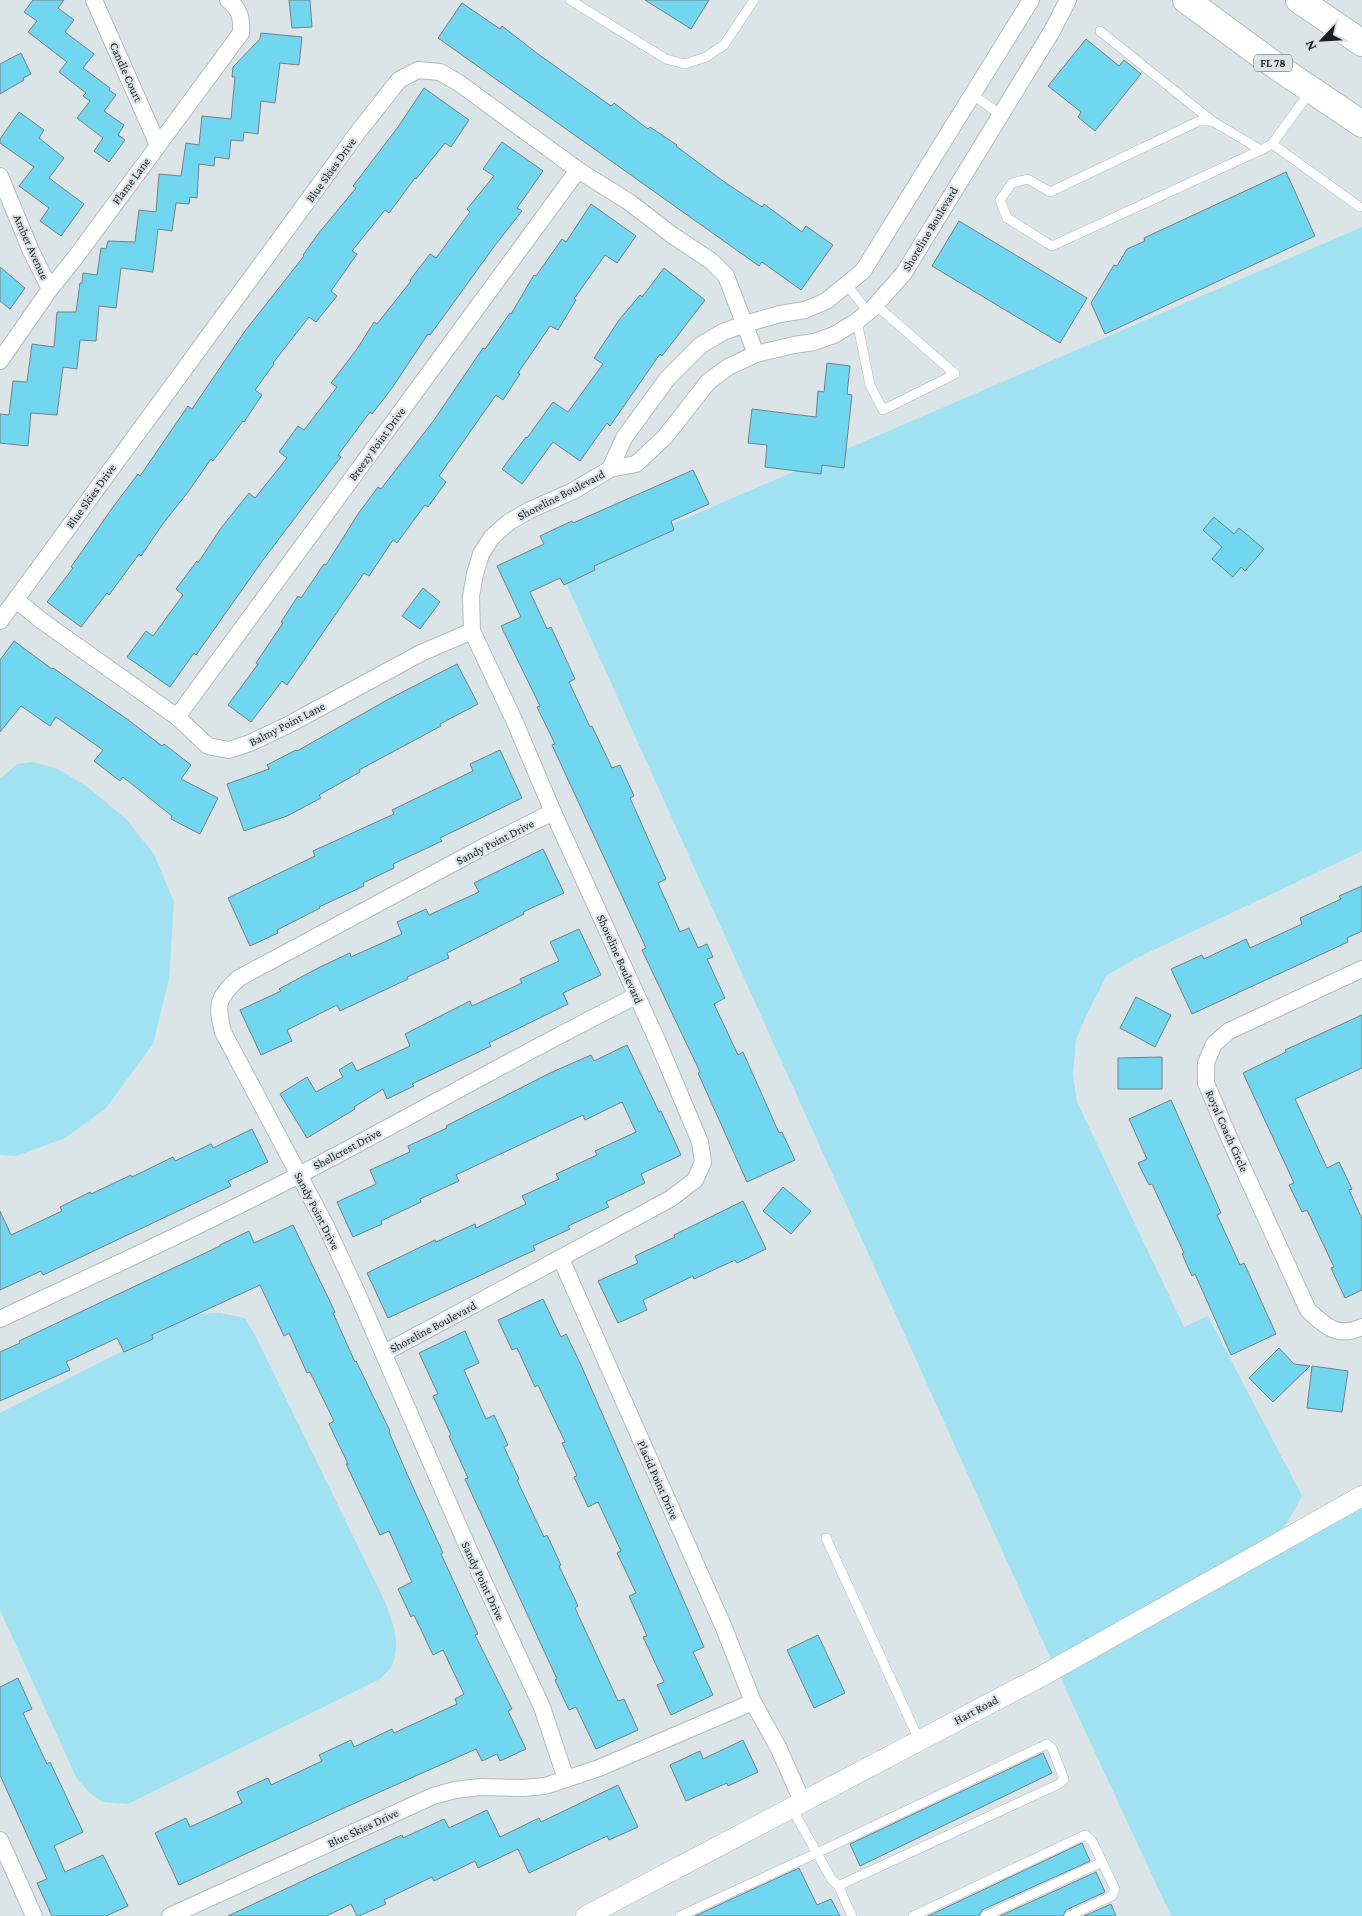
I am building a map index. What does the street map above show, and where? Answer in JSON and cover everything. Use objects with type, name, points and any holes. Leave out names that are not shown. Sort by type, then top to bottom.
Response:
[{"type":"main road","name":"FL 78","points":[[1186,0],[1362,124]]},
{"type":"main road","points":[[1300,0],[1362,43]]},
{"type":"street","name":"Candle Court","points":[[94,0],[158,145]]},
{"type":"street","name":"Flame Lane","points":[[0,361],[50,289],[75,258],[240,33],[242,18],[234,5],[228,0]]},
{"type":"street","name":"Shoreline Boulevard","points":[[610,469],[624,438],[667,379],[701,345],[723,332],[745,324],[780,314],[805,310],[826,301],[863,271],[878,250],[1031,0]]},
{"type":"street","name":"Shoreline Boulevard","points":[[384,1353],[670,1199],[695,1180],[703,1162],[700,1142],[514,720],[472,631],[471,596],[481,554],[492,537],[509,522],[610,469],[636,464],[666,437],[708,382],[728,367],[756,354],[814,342],[834,335],[867,313],[904,273],[1052,31],[1068,0]]},
{"type":"street","name":"Blue Skies Drive","points":[[0,621],[358,132],[399,80],[418,70],[440,72],[459,83],[578,170],[629,202],[672,235],[711,261],[726,276],[756,354]]},
{"type":"street","name":"Breezy Point Drive","points":[[177,717],[578,170]]},
{"type":"street","name":"Amber Avenue","points":[[0,176],[31,251],[50,289]]},
{"type":"street","name":"Balmy Point Lane","points":[[16,600],[42,621],[177,717],[208,746],[229,750],[250,744],[421,653],[472,631]]},
{"type":"street","name":"Sandy Point Drive","points":[[553,812],[239,978],[224,992],[218,1011],[223,1032],[326,1226],[384,1353],[469,1550],[542,1707],[566,1779]]},
{"type":"street","name":"Royal Coach Circle","points":[[1362,970],[1229,1031],[1214,1044],[1206,1063],[1206,1083],[1308,1310],[1325,1327],[1349,1332],[1362,1327]]},
{"type":"street","name":"Shellcrest Drive","points":[[0,1319],[220,1215],[299,1175],[558,1035],[636,996]]},
{"type":"street","name":"Placid Point Drive","points":[[561,1259],[724,1628],[753,1702],[778,1747],[797,1806]]},
{"type":"street","name":"Hart Road","points":[[586,1916],[1042,1676],[1362,1496]]},
{"type":"street","points":[[566,1779],[599,1768],[753,1702]]},
{"type":"street","name":"Blue Skies Drive","points":[[170,1916],[433,1796],[455,1790],[479,1787],[523,1788],[544,1786],[566,1779]]},
{"type":"street","points":[[0,1840],[34,1916]]},
{"type":"lane","points":[[570,0],[666,59],[685,64],[706,57],[724,45],[754,0]]},
{"type":"lane","points":[[1100,31],[1212,121],[1260,150]]},
{"type":"lane","points":[[1212,121],[1199,121],[1050,192],[1028,179],[1012,182],[1000,200],[1008,218],[1052,246],[1272,144],[1312,90]]},
{"type":"lane","points":[[973,95],[1000,114]]},
{"type":"lane","points":[[1272,144],[1360,207]]},
{"type":"lane","points":[[847,285],[867,313],[955,374],[883,410],[870,385],[867,313]]},
{"type":"lane","points":[[826,1538],[920,1741]]},
{"type":"lane","points":[[680,1916],[1047,1744],[1052,1748],[1064,1779],[1059,1784],[838,1886]]},
{"type":"lane","points":[[797,1806],[817,1853],[832,1880],[838,1886],[852,1916]]},
{"type":"lane","points":[[913,1916],[1085,1835],[1092,1841],[1115,1889],[1112,1896],[1069,1916]]},
{"type":"lane","points":[[985,1916],[1102,1862]]},
{"type":"shaded area","points":[[1362,227],[1362,851],[1141,956],[1107,975],[1076,1039],[1073,1075],[1077,1102],[1184,1327],[1208,1316],[1302,1496],[1283,1530],[1051,1659],[561,572]]},
{"type":"shaded area","points":[[33,762],[58,769],[86,786],[126,819],[154,854],[174,902],[169,979],[153,1044],[106,1108],[65,1138],[16,1156],[0,1155],[0,779],[17,764]]},
{"type":"shaded area","points":[[220,1313],[245,1318],[256,1337],[386,1604],[395,1635],[396,1651],[390,1668],[380,1679],[128,1804],[102,1802],[77,1779],[0,1610],[0,1413],[196,1314]]},
{"type":"shaded area","points":[[1362,1508],[1362,1916],[1171,1916],[1060,1677]]},
{"type":"building","points":[[33,0],[64,0],[58,8],[74,20],[65,32],[94,54],[83,68],[110,88],[109,90],[116,95],[104,111],[124,125],[118,135],[125,140],[109,162],[94,151],[103,138],[77,118],[90,101],[83,96],[86,93],[59,72],[67,62],[28,32],[37,21],[24,12]]},
{"type":"building","points":[[289,0],[310,0],[312,27],[292,28]]},
{"type":"building","points":[[645,0],[709,0],[691,29]]},
{"type":"building","points":[[462,3],[500,29],[502,26],[611,106],[614,103],[648,129],[650,127],[677,145],[723,181],[762,207],[764,204],[802,232],[806,226],[833,245],[801,290],[762,262],[759,266],[438,38]]},
{"type":"building","points":[[261,33],[302,37],[299,65],[280,63],[275,103],[261,101],[258,134],[244,132],[243,141],[231,140],[229,159],[215,157],[214,166],[199,164],[197,198],[190,197],[189,204],[176,203],[172,231],[158,229],[153,272],[121,268],[116,308],[99,306],[96,341],[80,340],[77,369],[63,367],[57,415],[31,413],[28,446],[0,443],[0,414],[9,415],[13,381],[27,382],[32,344],[54,347],[57,312],[76,312],[83,273],[97,275],[101,248],[106,249],[108,241],[135,242],[139,210],[156,212],[159,174],[181,176],[186,143],[199,145],[202,116],[231,119],[235,77],[232,77],[233,67],[260,39]]},
{"type":"building","points":[[1086,39],[1119,66],[1124,60],[1141,74],[1095,131],[1078,117],[1081,112],[1048,86]]},
{"type":"building","points":[[21,53],[31,74],[0,94],[0,64]]},
{"type":"building","points":[[424,88],[469,120],[451,147],[445,143],[415,178],[389,213],[385,210],[352,251],[357,254],[331,291],[337,296],[316,322],[309,317],[273,363],[255,390],[262,395],[244,422],[213,461],[211,459],[141,556],[139,554],[109,595],[107,593],[81,627],[47,602],[73,568],[71,567],[113,507],[138,474],[140,476],[188,406],[192,409],[245,331],[304,256],[318,234],[356,188],[353,186],[398,127]]},
{"type":"building","points":[[19,112],[44,130],[39,138],[64,158],[49,178],[84,204],[61,236],[40,221],[49,208],[19,186],[34,167],[0,143],[0,139]]},
{"type":"building","points":[[502,142],[543,171],[517,208],[522,211],[430,335],[428,334],[392,388],[372,414],[370,412],[338,455],[341,457],[263,560],[196,655],[194,653],[170,687],[127,657],[146,631],[153,636],[183,595],[176,589],[197,561],[198,563],[221,528],[249,493],[255,498],[287,458],[279,452],[298,426],[304,430],[337,387],[331,383],[357,349],[374,322],[377,324],[430,254],[436,258],[470,212],[467,209],[494,176],[483,169]]},
{"type":"building","points":[[1286,172],[1315,236],[1105,334],[1091,303],[1114,265],[1117,266],[1127,249],[1145,241],[1144,238]]},
{"type":"building","points":[[591,204],[636,236],[617,263],[605,255],[574,299],[576,300],[558,330],[550,326],[518,373],[520,374],[503,400],[496,395],[439,476],[446,482],[428,507],[425,505],[397,543],[393,540],[369,576],[364,573],[287,685],[282,681],[251,722],[228,705],[258,664],[256,663],[283,623],[281,622],[298,596],[301,598],[324,564],[326,565],[358,514],[378,487],[381,489],[434,420],[483,348],[485,349],[511,314],[534,275],[536,276],[562,239],[566,242]]},
{"type":"building","points":[[959,221],[1087,298],[1060,343],[932,266]]},
{"type":"building","points":[[0,267],[25,288],[10,309],[0,301]]},
{"type":"building","points":[[664,268],[705,300],[662,356],[660,354],[610,426],[607,423],[580,461],[553,442],[522,484],[502,469],[553,402],[568,412],[603,364],[594,358],[619,320],[640,295],[642,297]]},
{"type":"building","points":[[827,363],[850,366],[847,394],[852,395],[844,468],[822,465],[821,474],[765,467],[767,445],[748,443],[752,409],[816,417],[818,391],[824,392]]},
{"type":"building","points":[[693,470],[709,504],[671,521],[674,530],[594,566],[595,570],[564,585],[560,578],[530,592],[547,629],[551,627],[575,679],[569,682],[590,727],[592,726],[612,768],[620,765],[634,796],[630,798],[666,879],[658,883],[680,932],[689,928],[698,948],[707,944],[713,957],[707,959],[725,998],[714,1004],[738,1055],[743,1052],[779,1133],[782,1132],[795,1160],[747,1182],[698,1073],[700,1072],[642,950],[646,948],[552,745],[555,744],[537,707],[540,706],[501,626],[521,617],[497,566],[544,544],[540,536]]},
{"type":"building","points":[[1214,517],[1234,534],[1239,528],[1264,549],[1245,571],[1241,567],[1233,577],[1212,559],[1222,547],[1203,530]]},
{"type":"building","points":[[423,588],[440,602],[420,629],[402,616]]},
{"type":"building","points":[[14,641],[127,719],[162,746],[164,744],[191,765],[181,779],[218,798],[200,834],[171,819],[172,816],[123,777],[120,781],[94,761],[103,750],[56,717],[50,726],[21,706],[0,732],[0,660]]},
{"type":"building","points":[[457,664],[478,704],[359,770],[360,772],[319,795],[321,798],[287,816],[244,831],[227,784],[269,769],[267,765],[297,751],[389,699]]},
{"type":"building","points":[[500,750],[522,798],[440,838],[442,841],[393,864],[394,868],[363,883],[364,886],[319,907],[277,930],[278,933],[250,946],[228,898],[315,856],[313,851],[394,814],[392,810],[473,771],[470,764]]},
{"type":"building","points":[[543,849],[564,893],[523,912],[524,914],[447,953],[449,958],[407,977],[408,979],[340,1011],[337,1005],[287,1030],[292,1041],[261,1055],[240,1010],[281,991],[279,989],[320,967],[350,953],[351,957],[402,934],[397,922],[426,909],[429,915],[479,892],[474,883]]},
{"type":"building","points":[[1362,886],[1362,931],[1347,938],[1348,942],[1192,1014],[1171,969],[1202,955],[1204,959],[1246,939],[1250,948],[1302,924],[1300,918],[1341,899],[1339,896]]},
{"type":"building","points":[[579,929],[601,975],[563,993],[568,1004],[489,1043],[491,1046],[412,1084],[414,1086],[387,1099],[383,1089],[354,1107],[355,1109],[307,1138],[280,1094],[307,1077],[316,1092],[343,1077],[339,1070],[352,1062],[357,1071],[410,1046],[405,1034],[470,1001],[472,1006],[522,983],[520,979],[559,961],[550,942]]},
{"type":"building","points":[[1136,997],[1171,1015],[1155,1047],[1120,1028]]},
{"type":"building","points":[[1362,1015],[1362,1068],[1295,1099],[1327,1168],[1339,1162],[1352,1189],[1349,1190],[1362,1219],[1362,1290],[1345,1298],[1331,1268],[1334,1267],[1307,1210],[1302,1212],[1289,1185],[1294,1183],[1243,1073],[1286,1052],[1285,1050]]},
{"type":"building","points":[[627,1045],[681,1155],[641,1174],[645,1183],[606,1202],[609,1207],[568,1226],[570,1229],[533,1246],[535,1250],[388,1318],[367,1273],[435,1240],[436,1242],[475,1224],[476,1228],[526,1204],[522,1196],[559,1179],[556,1174],[597,1155],[595,1151],[636,1132],[622,1102],[585,1120],[583,1115],[456,1175],[459,1181],[420,1199],[421,1202],[381,1221],[382,1224],[353,1237],[337,1202],[376,1184],[370,1170],[410,1152],[408,1146],[447,1128],[446,1126],[550,1073],[591,1055],[594,1061]]},
{"type":"building","points":[[1162,1057],[1162,1089],[1118,1089],[1118,1058]]},
{"type":"building","points":[[1171,1100],[1221,1213],[1217,1215],[1240,1265],[1244,1263],[1276,1334],[1231,1355],[1195,1274],[1192,1276],[1182,1254],[1184,1253],[1152,1184],[1149,1185],[1138,1163],[1147,1159],[1129,1119]]},
{"type":"building","points":[[252,1129],[268,1162],[228,1181],[231,1186],[43,1275],[41,1271],[0,1290],[0,1211],[11,1235],[62,1211],[60,1207],[90,1192],[91,1194],[131,1175],[132,1177],[173,1157],[175,1161],[211,1144],[213,1148]]},
{"type":"building","points":[[783,1187],[811,1211],[791,1234],[763,1211]]},
{"type":"building","points":[[743,1201],[766,1249],[737,1263],[735,1260],[694,1279],[693,1276],[643,1300],[647,1310],[618,1323],[598,1281],[638,1263],[635,1256]]},
{"type":"building","points":[[293,1225],[335,1312],[333,1313],[355,1362],[390,1431],[407,1474],[443,1553],[441,1554],[478,1634],[475,1635],[512,1709],[508,1711],[526,1749],[500,1761],[497,1754],[482,1761],[476,1749],[179,1885],[155,1833],[186,1818],[190,1827],[242,1803],[237,1792],[268,1778],[271,1785],[322,1761],[319,1755],[351,1740],[354,1747],[392,1729],[394,1733],[457,1704],[455,1699],[464,1694],[443,1650],[433,1655],[414,1615],[411,1617],[398,1589],[412,1582],[389,1531],[380,1535],[329,1424],[334,1421],[310,1372],[307,1373],[289,1333],[284,1336],[260,1285],[152,1335],[153,1339],[124,1352],[117,1338],[66,1362],[70,1370],[0,1401],[0,1352],[20,1343],[19,1341],[249,1231],[254,1243]]},
{"type":"building","points":[[543,1299],[561,1337],[566,1334],[581,1365],[704,1647],[693,1652],[713,1695],[671,1715],[657,1685],[664,1682],[643,1637],[647,1636],[629,1596],[636,1593],[617,1553],[621,1551],[598,1502],[588,1507],[574,1477],[577,1476],[562,1443],[565,1442],[538,1385],[535,1387],[517,1348],[512,1350],[498,1320]]},
{"type":"building","points":[[465,1331],[479,1363],[464,1370],[486,1419],[494,1415],[508,1445],[504,1447],[519,1479],[517,1480],[544,1537],[547,1535],[561,1565],[559,1566],[578,1606],[575,1608],[618,1701],[624,1699],[638,1730],[596,1749],[576,1707],[569,1710],[555,1680],[557,1679],[465,1479],[468,1478],[433,1396],[438,1394],[419,1353]]},
{"type":"building","points":[[1279,1348],[1294,1364],[1310,1366],[1273,1402],[1249,1378]]},
{"type":"building","points":[[1312,1366],[1348,1371],[1342,1412],[1307,1408]]},
{"type":"building","points":[[818,1635],[845,1693],[814,1708],[787,1650]]},
{"type":"building","points":[[18,1678],[32,1709],[23,1713],[47,1764],[50,1762],[83,1832],[54,1846],[65,1872],[103,1855],[128,1906],[106,1916],[52,1916],[37,1883],[47,1879],[0,1775],[0,1687]]},
{"type":"building","points":[[743,1740],[758,1772],[728,1786],[727,1783],[686,1801],[670,1765],[700,1751],[703,1759]]},
{"type":"building","points":[[1043,1753],[1052,1773],[860,1866],[850,1844]]},
{"type":"building","points":[[618,1785],[638,1827],[609,1840],[607,1836],[529,1873],[518,1849],[478,1868],[475,1861],[434,1881],[432,1877],[384,1900],[386,1904],[359,1916],[357,1916],[351,1904],[326,1916],[228,1916],[402,1835],[403,1838],[444,1819],[449,1828],[487,1810],[500,1837],[539,1818],[541,1822]]},
{"type":"building","points":[[1082,1843],[1090,1861],[982,1910],[979,1916],[928,1916]]},
{"type":"building","points":[[799,1868],[817,1905],[831,1899],[840,1916],[695,1916]]},
{"type":"building","points":[[1096,1872],[1105,1892],[1066,1910],[1063,1916],[1000,1916]]},
{"type":"building","points":[[1111,1904],[1116,1916],[1084,1916]]}]
